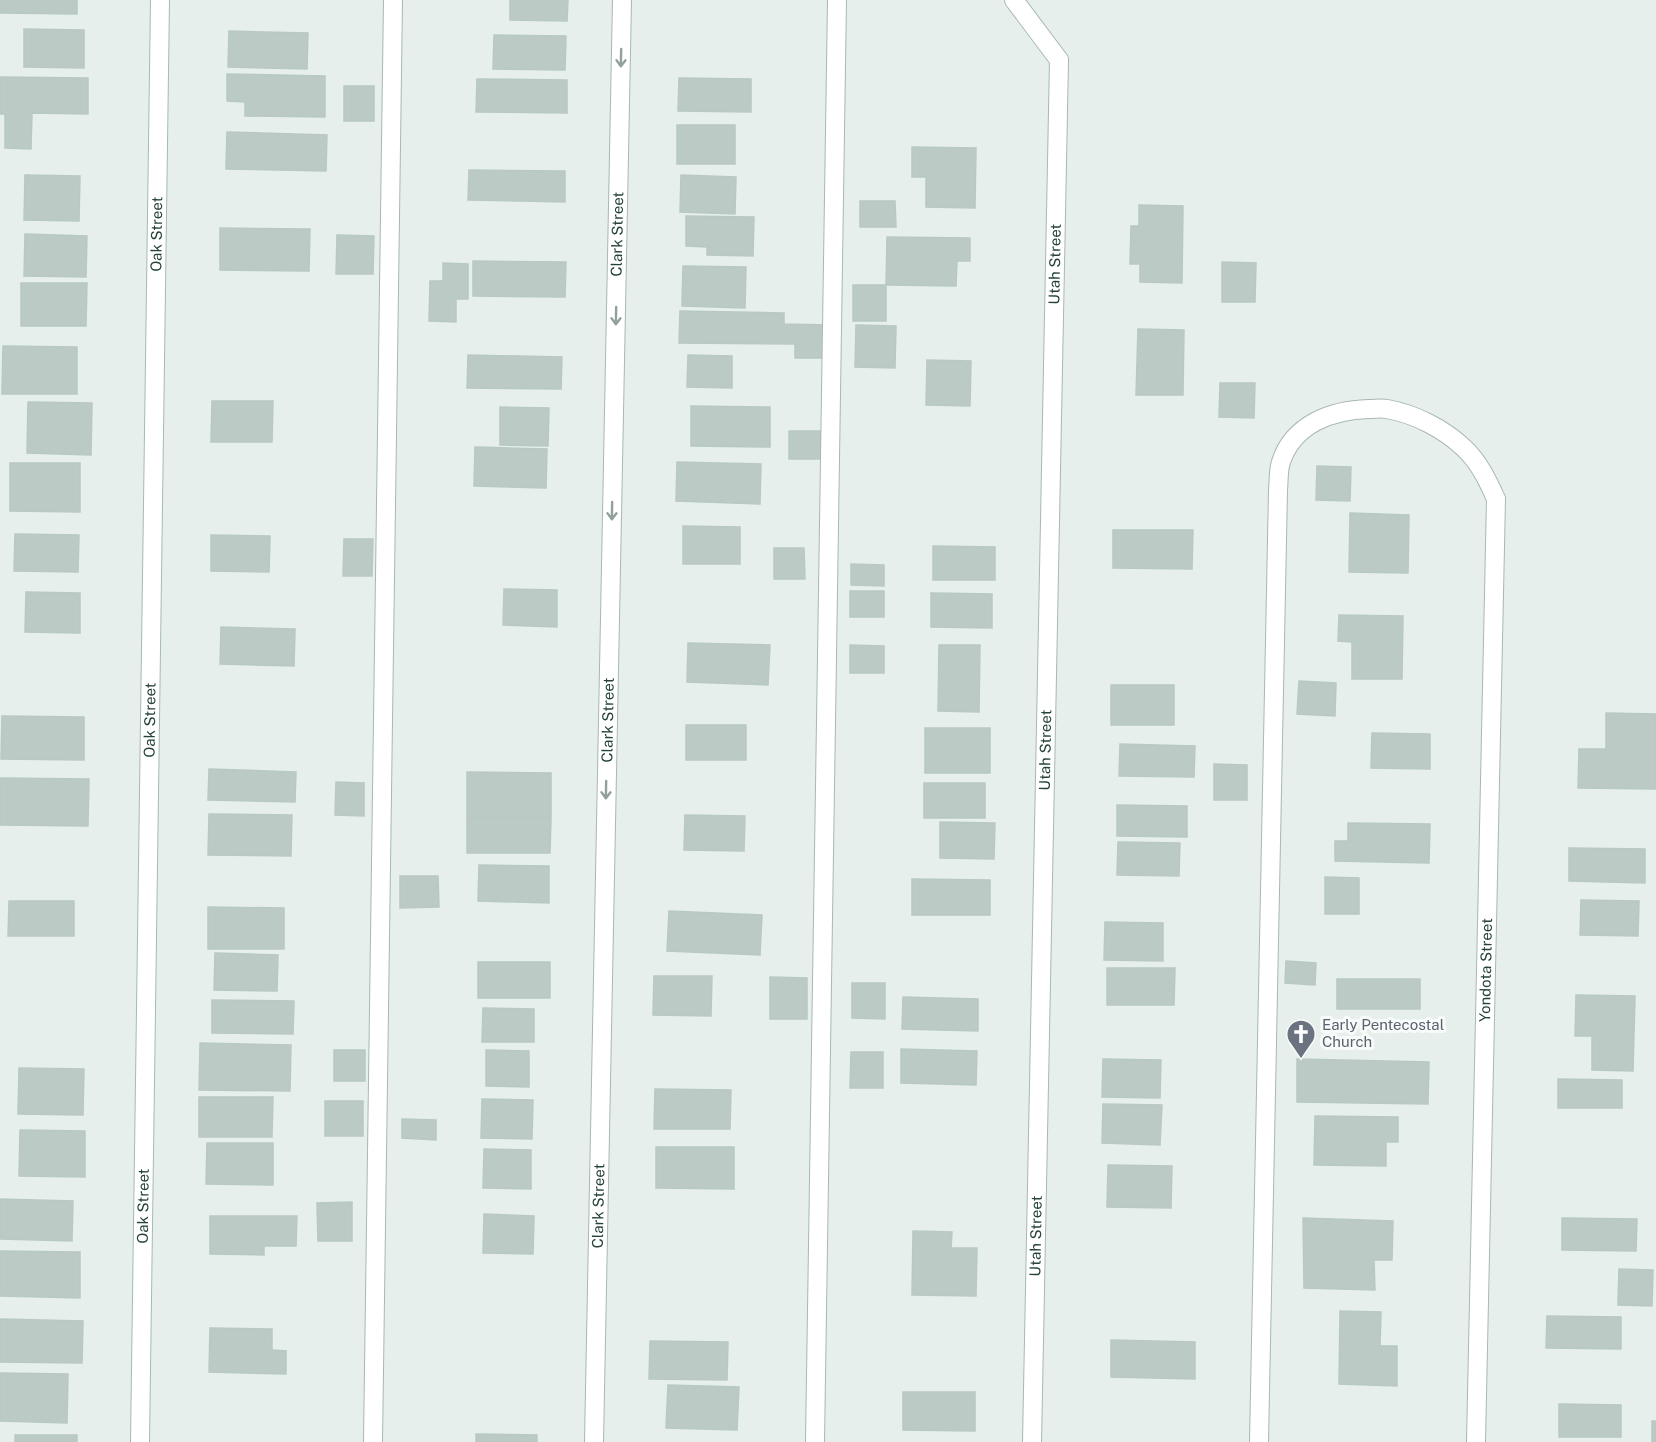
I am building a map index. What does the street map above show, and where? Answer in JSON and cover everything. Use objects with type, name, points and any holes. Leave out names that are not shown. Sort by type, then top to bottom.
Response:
[{"type":"street","name":"Oak Street","points":[[140,1442],[160,0]]},
{"type":"street","points":[[373,1442],[393,0]]},
{"type":"street","name":"Clark Street","points":[[594,1442],[622,0]]},
{"type":"street","points":[[815,1442],[837,0]]},
{"type":"street","name":"Utah Street","points":[[1014,0],[1059,60],[1032,1442]]},
{"type":"street","name":"Yondota Street","points":[[1259,1442],[1277,502],[1281,463],[1290,443],[1308,424],[1331,414],[1359,409],[1386,409],[1413,417],[1443,431],[1466,449],[1484,473],[1496,499],[1476,1442]]},
{"type":"building","points":[[0,0],[77,0],[77,14],[0,13]]},
{"type":"building","points":[[510,0],[568,0],[567,21],[510,20]]},
{"type":"building","points":[[24,29],[84,30],[84,68],[24,67]]},
{"type":"building","points":[[229,31],[308,33],[307,69],[228,67]]},
{"type":"building","points":[[494,35],[566,36],[565,70],[493,69]]},
{"type":"building","points":[[227,74],[325,76],[325,117],[245,116],[245,102],[227,101]]},
{"type":"building","points":[[0,77],[88,78],[88,114],[32,113],[31,149],[5,148],[5,114],[0,114]]},
{"type":"building","points":[[679,78],[751,79],[751,112],[678,111]]},
{"type":"building","points":[[477,79],[567,80],[567,113],[476,112]]},
{"type":"building","points":[[344,86],[374,86],[374,121],[344,121]]},
{"type":"building","points":[[677,125],[735,125],[735,164],[677,164]]},
{"type":"building","points":[[227,132],[327,135],[326,171],[226,169]]},
{"type":"building","points":[[912,147],[976,148],[975,208],[926,207],[926,177],[912,177]]},
{"type":"building","points":[[469,170],[565,171],[565,202],[468,200]]},
{"type":"building","points":[[25,175],[80,176],[79,221],[24,220]]},
{"type":"building","points":[[681,175],[736,177],[735,214],[680,212]]},
{"type":"building","points":[[860,201],[895,201],[896,227],[860,227]]},
{"type":"building","points":[[1139,205],[1183,206],[1182,283],[1140,282],[1140,264],[1130,264],[1131,226],[1139,226]]},
{"type":"building","points":[[686,216],[754,217],[753,256],[707,255],[707,247],[686,246]]},
{"type":"building","points":[[220,228],[310,229],[309,271],[220,270]]},
{"type":"building","points":[[25,234],[87,236],[86,277],[24,276]]},
{"type":"building","points":[[337,235],[374,236],[373,274],[336,274]]},
{"type":"building","points":[[887,237],[970,238],[970,261],[957,261],[956,286],[886,285]]},
{"type":"building","points":[[473,261],[566,262],[565,297],[473,296]]},
{"type":"building","points":[[1222,262],[1256,263],[1255,302],[1222,302]]},
{"type":"building","points":[[443,263],[468,264],[468,299],[456,299],[456,322],[429,321],[430,281],[443,281]]},
{"type":"building","points":[[683,266],[746,267],[745,308],[682,306]]},
{"type":"building","points":[[21,283],[87,283],[86,326],[21,326]]},
{"type":"building","points":[[853,285],[886,285],[886,321],[853,321]]},
{"type":"building","points":[[680,311],[784,313],[784,324],[829,325],[828,358],[795,358],[795,344],[679,343]]},
{"type":"building","points":[[856,325],[896,326],[895,368],[855,367]]},
{"type":"building","points":[[1138,329],[1184,330],[1183,395],[1136,395]]},
{"type":"building","points":[[3,346],[77,347],[77,394],[2,394]]},
{"type":"building","points":[[468,355],[562,357],[561,389],[467,388]]},
{"type":"building","points":[[688,355],[732,356],[732,388],[687,387]]},
{"type":"building","points":[[927,360],[971,361],[970,406],[926,405]]},
{"type":"building","points":[[1220,383],[1255,383],[1254,418],[1219,417]]},
{"type":"building","points":[[212,401],[273,401],[272,442],[211,442]]},
{"type":"building","points":[[28,402],[92,403],[91,455],[27,453]]},
{"type":"building","points":[[691,406],[770,407],[770,447],[691,446]]},
{"type":"building","points":[[500,407],[549,408],[548,446],[500,445]]},
{"type":"building","points":[[789,431],[825,431],[825,459],[789,459]]},
{"type":"building","points":[[475,447],[547,449],[546,488],[474,486]]},
{"type":"building","points":[[677,462],[761,464],[760,504],[676,501]]},
{"type":"building","points":[[10,463],[80,463],[80,512],[10,511]]},
{"type":"building","points":[[1317,466],[1351,467],[1350,501],[1316,500]]},
{"type":"building","points":[[1350,513],[1409,515],[1408,573],[1349,572]]},
{"type":"building","points":[[683,526],[740,527],[740,564],[683,564]]},
{"type":"building","points":[[1113,530],[1193,530],[1192,569],[1113,568]]},
{"type":"building","points":[[15,534],[79,535],[78,572],[14,571]]},
{"type":"building","points":[[211,535],[270,536],[269,572],[211,571]]},
{"type":"building","points":[[344,539],[373,539],[372,576],[343,576]]},
{"type":"building","points":[[933,546],[995,547],[995,580],[933,580]]},
{"type":"building","points":[[774,548],[804,548],[805,579],[774,579]]},
{"type":"building","points":[[851,564],[884,565],[884,586],[851,585]]},
{"type":"building","points":[[504,589],[557,590],[557,627],[503,625]]},
{"type":"building","points":[[850,591],[884,591],[884,617],[850,617]]},
{"type":"building","points":[[26,592],[80,593],[80,633],[25,632]]},
{"type":"building","points":[[931,593],[992,594],[992,628],[931,627]]},
{"type":"building","points":[[1339,615],[1403,616],[1402,679],[1352,679],[1352,642],[1338,641]]},
{"type":"building","points":[[221,627],[295,629],[294,666],[220,664]]},
{"type":"building","points":[[688,643],[770,645],[768,685],[687,682]]},
{"type":"building","points":[[850,645],[884,646],[884,673],[850,673]]},
{"type":"building","points":[[939,645],[980,645],[979,712],[938,711]]},
{"type":"building","points":[[1299,681],[1336,683],[1335,716],[1297,714]]},
{"type":"building","points":[[1111,685],[1174,685],[1174,725],[1111,725]]},
{"type":"building","points":[[1606,713],[1656,714],[1656,789],[1578,788],[1579,749],[1606,749]]},
{"type":"building","points":[[2,716],[84,717],[84,760],[1,759]]},
{"type":"building","points":[[686,725],[746,725],[746,760],[686,760]]},
{"type":"building","points":[[925,728],[990,728],[990,773],[925,773]]},
{"type":"building","points":[[1372,733],[1430,734],[1430,769],[1371,768]]},
{"type":"building","points":[[1120,744],[1195,746],[1194,777],[1119,776]]},
{"type":"building","points":[[1214,764],[1247,765],[1247,800],[1214,800]]},
{"type":"building","points":[[209,769],[296,772],[295,802],[208,800]]},
{"type":"building","points":[[467,772],[551,773],[551,818],[467,818]]},
{"type":"building","points":[[0,778],[89,779],[88,826],[0,825]]},
{"type":"building","points":[[336,782],[364,783],[364,816],[335,815]]},
{"type":"building","points":[[924,783],[985,783],[985,818],[924,818]]},
{"type":"building","points":[[1117,805],[1187,806],[1187,837],[1117,836]]},
{"type":"building","points":[[209,814],[292,815],[291,856],[208,855]]},
{"type":"building","points":[[685,815],[745,816],[744,851],[684,850]]},
{"type":"building","points":[[467,818],[551,818],[550,853],[467,853]]},
{"type":"building","points":[[940,822],[995,823],[994,859],[940,858]]},
{"type":"building","points":[[1348,823],[1430,824],[1429,863],[1335,861],[1335,841],[1348,841]]},
{"type":"building","points":[[1118,842],[1180,843],[1179,876],[1117,875]]},
{"type":"building","points":[[1569,848],[1645,849],[1645,883],[1569,881]]},
{"type":"building","points":[[479,865],[549,866],[549,903],[478,901]]},
{"type":"building","points":[[400,876],[438,876],[439,907],[400,908]]},
{"type":"building","points":[[1325,877],[1359,878],[1359,914],[1325,914]]},
{"type":"building","points":[[912,879],[990,880],[990,915],[912,915]]},
{"type":"building","points":[[1581,900],[1639,901],[1638,936],[1580,935]]},
{"type":"building","points":[[9,901],[74,901],[74,936],[8,936]]},
{"type":"building","points":[[208,907],[284,908],[284,949],[208,949]]},
{"type":"building","points":[[669,911],[762,915],[760,955],[667,951]]},
{"type":"building","points":[[1105,922],[1163,923],[1163,961],[1104,960]]},
{"type":"building","points":[[215,953],[278,955],[277,991],[214,990]]},
{"type":"building","points":[[1286,961],[1316,963],[1315,985],[1285,983]]},
{"type":"building","points":[[478,962],[550,962],[550,998],[478,998]]},
{"type":"building","points":[[1107,968],[1175,968],[1174,1005],[1107,1005]]},
{"type":"building","points":[[654,976],[712,976],[711,1016],[653,1015]]},
{"type":"building","points":[[770,977],[807,978],[807,1019],[770,1019]]},
{"type":"building","points":[[1337,979],[1420,979],[1420,1009],[1337,1009]]},
{"type":"building","points":[[852,983],[885,983],[885,1019],[852,1018]]},
{"type":"building","points":[[1576,995],[1635,996],[1633,1071],[1592,1070],[1592,1036],[1575,1036]]},
{"type":"building","points":[[903,997],[978,999],[978,1031],[902,1029]]},
{"type":"building","points":[[212,1000],[294,1001],[293,1034],[212,1033]]},
{"type":"building","points":[[483,1008],[534,1009],[534,1042],[482,1042]]},
{"type":"building","points":[[200,1043],[291,1045],[290,1091],[199,1090]]},
{"type":"building","points":[[901,1049],[977,1051],[976,1085],[901,1083]]},
{"type":"building","points":[[334,1050],[365,1050],[365,1081],[334,1081]]},
{"type":"building","points":[[486,1050],[529,1051],[529,1087],[486,1086]]},
{"type":"building","points":[[851,1052],[883,1052],[883,1088],[850,1088]]},
{"type":"building","points":[[1103,1059],[1161,1060],[1160,1098],[1102,1097]]},
{"type":"building","points":[[1297,1059],[1429,1062],[1428,1104],[1297,1102]]},
{"type":"building","points":[[19,1068],[84,1069],[83,1115],[18,1114]]},
{"type":"building","points":[[1558,1079],[1622,1080],[1622,1108],[1558,1108]]},
{"type":"building","points":[[655,1089],[731,1090],[730,1129],[654,1129]]},
{"type":"building","points":[[199,1097],[273,1097],[272,1137],[199,1137]]},
{"type":"building","points":[[482,1099],[533,1100],[532,1139],[481,1138]]},
{"type":"building","points":[[325,1101],[363,1101],[363,1136],[325,1136]]},
{"type":"building","points":[[1103,1104],[1162,1105],[1160,1145],[1102,1143]]},
{"type":"building","points":[[1315,1116],[1398,1117],[1398,1142],[1386,1142],[1386,1166],[1314,1165]]},
{"type":"building","points":[[402,1119],[436,1120],[436,1140],[402,1138]]},
{"type":"building","points":[[20,1130],[85,1131],[85,1177],[19,1176]]},
{"type":"building","points":[[207,1143],[273,1143],[273,1185],[206,1184]]},
{"type":"building","points":[[656,1147],[734,1147],[734,1189],[656,1188]]},
{"type":"building","points":[[484,1149],[531,1150],[531,1189],[483,1188]]},
{"type":"building","points":[[1108,1165],[1172,1166],[1171,1208],[1107,1207]]},
{"type":"building","points":[[0,1199],[73,1201],[72,1241],[0,1239]]},
{"type":"building","points":[[352,1202],[352,1241],[318,1241],[317,1203]]},
{"type":"building","points":[[484,1214],[534,1216],[533,1254],[483,1253]]},
{"type":"building","points":[[210,1216],[297,1216],[296,1246],[264,1246],[264,1255],[210,1254]]},
{"type":"building","points":[[1303,1218],[1393,1221],[1392,1260],[1374,1260],[1375,1290],[1304,1288]]},
{"type":"building","points":[[1562,1218],[1637,1219],[1636,1251],[1562,1250]]},
{"type":"building","points":[[913,1231],[952,1232],[951,1248],[977,1248],[976,1296],[912,1295]]},
{"type":"building","points":[[0,1251],[80,1252],[80,1298],[0,1296]]},
{"type":"building","points":[[1619,1269],[1653,1270],[1652,1306],[1618,1305]]},
{"type":"building","points":[[1340,1311],[1381,1312],[1380,1346],[1397,1346],[1397,1386],[1339,1384]]},
{"type":"building","points":[[1547,1316],[1621,1317],[1621,1349],[1546,1348]]},
{"type":"building","points":[[0,1319],[83,1321],[82,1363],[0,1362]]},
{"type":"building","points":[[210,1328],[272,1329],[272,1350],[286,1351],[286,1374],[209,1372]]},
{"type":"building","points":[[1111,1340],[1195,1342],[1195,1379],[1111,1377]]},
{"type":"building","points":[[650,1341],[728,1342],[727,1380],[649,1379]]},
{"type":"building","points":[[0,1373],[68,1374],[67,1423],[0,1421]]},
{"type":"building","points":[[668,1385],[739,1387],[737,1430],[666,1428]]},
{"type":"building","points":[[903,1392],[975,1392],[975,1431],[903,1430]]},
{"type":"building","points":[[1559,1404],[1621,1405],[1621,1437],[1559,1437]]},
{"type":"building","points":[[1652,1421],[1656,1421],[1656,1442],[1652,1442]]},
{"type":"building","points":[[476,1434],[537,1435],[537,1442],[476,1442]]},
{"type":"building","points":[[15,1435],[77,1435],[77,1442],[15,1442]]},
{"type":"place","name":"Early Pentecostal Church","points":[[1301,1060]]}]
